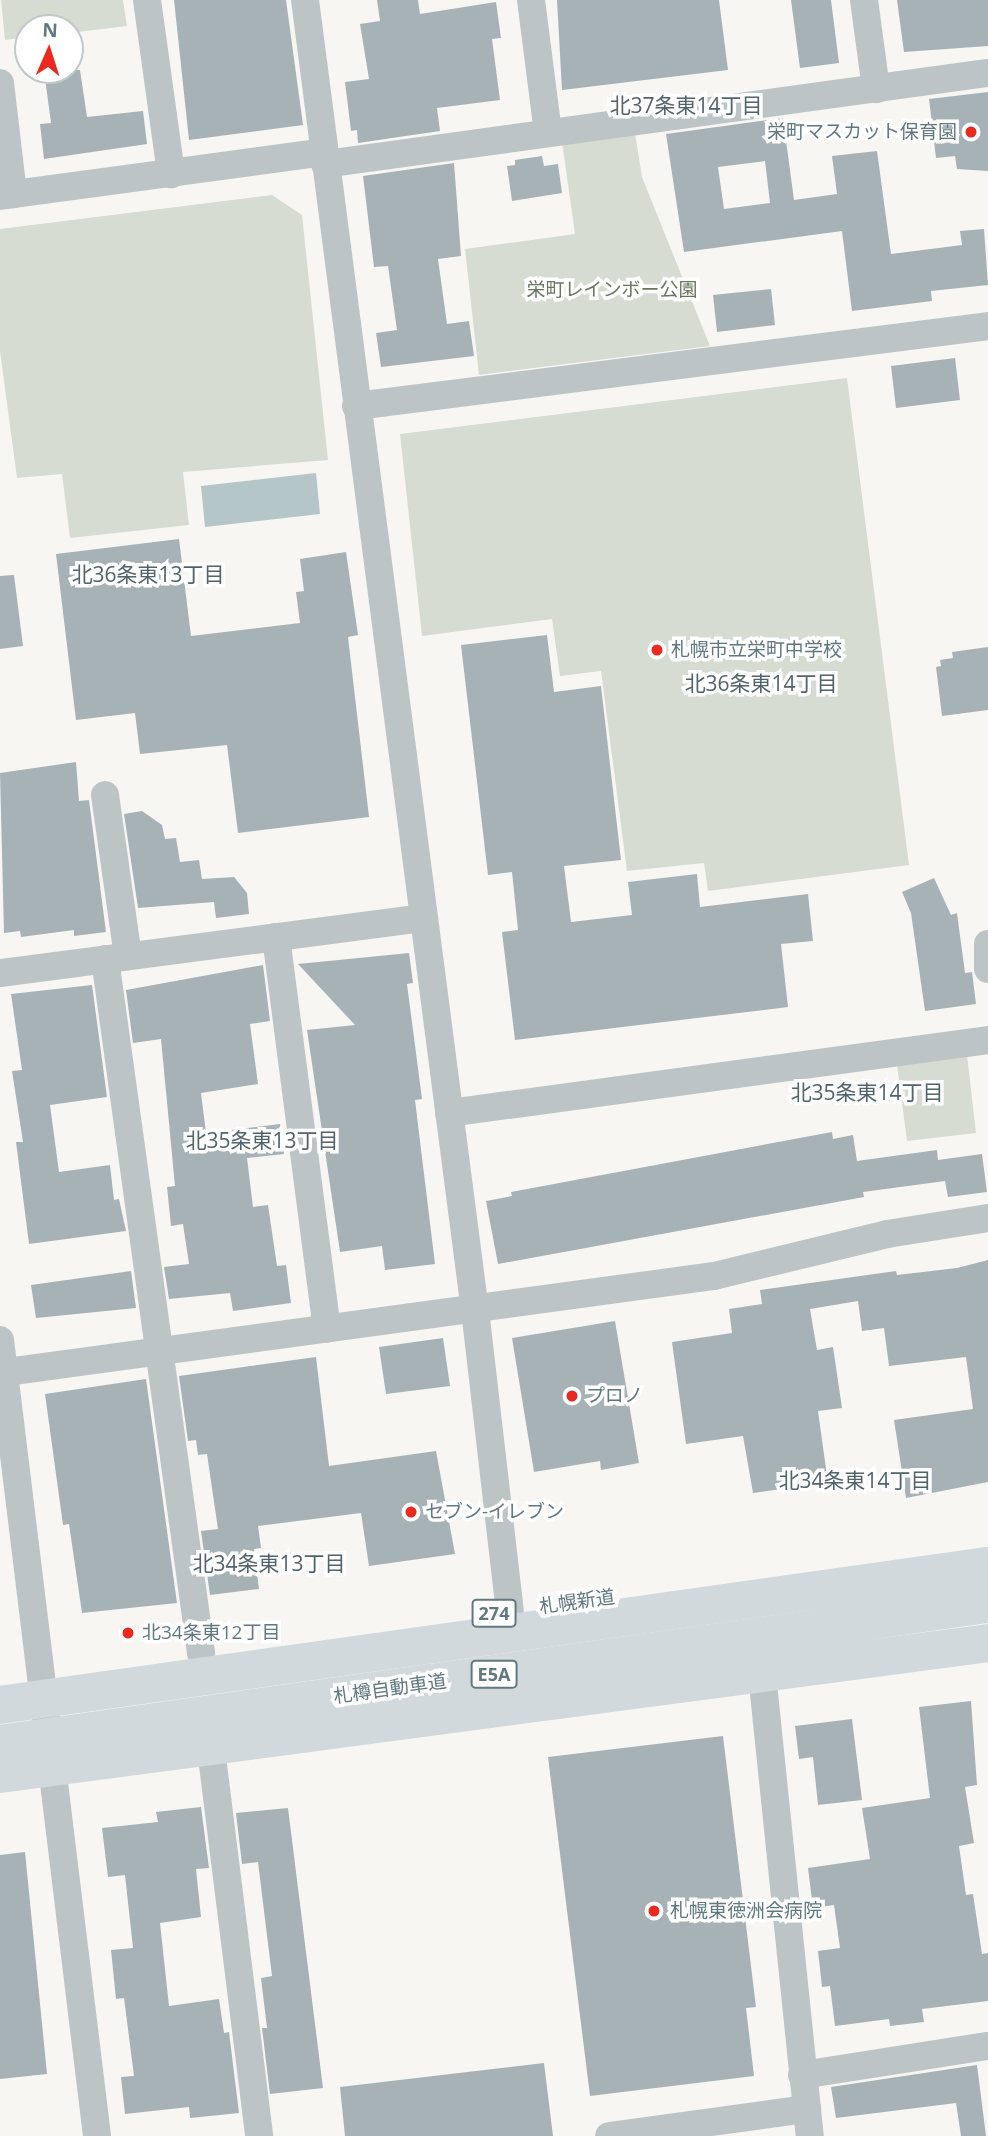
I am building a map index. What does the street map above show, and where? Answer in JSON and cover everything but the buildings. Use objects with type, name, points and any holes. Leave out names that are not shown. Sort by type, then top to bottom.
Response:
[{"type":"highway","name":"札幌新道","points":[[0,1680],[988,1547]]},
{"type":"highway","name":"札樽自動車道","points":[[0,1705],[988,1566]]},
{"type":"highway","name":"札樽自動車道","points":[[0,1744],[988,1604]]},
{"type":"highway","points":[[0,1774],[211,1749],[988,1643]]},
{"type":"street","points":[[147,0],[171,174]]},
{"type":"street","points":[[305,0],[422,918],[475,1310],[510,1611]]},
{"type":"street","points":[[531,0],[548,132]]},
{"type":"street","points":[[864,0],[876,89]]},
{"type":"street","points":[[0,83],[7,195],[548,132],[988,73]]},
{"type":"street","points":[[356,406],[988,326]]},
{"type":"street","points":[[105,795],[117,958],[158,1352],[201,1653]]},
{"type":"street","points":[[0,973],[422,918]]},
{"type":"street","points":[[276,937],[327,1329]]},
{"type":"street","points":[[988,944],[988,969]]},
{"type":"street","points":[[449,1113],[988,1040]]},
{"type":"street","points":[[2,1373],[714,1276],[887,1234],[988,1218]]},
{"type":"street","points":[[0,1340],[2,1373],[55,1766],[97,2136]]},
{"type":"street","points":[[610,2136],[808,2122],[762,1674]]},
{"type":"street","points":[[211,1749],[259,2136]]},
{"type":"street","points":[[802,2075],[988,2046]]},
{"type":"green space","points":[[1,0],[123,0],[127,26],[84,31],[84,14],[14,14],[14,39],[5,40]]},
{"type":"green space","name":"栄町レインボー公園","points":[[635,133],[642,177],[710,346],[479,375],[465,249],[575,234],[562,142]]},
{"type":"green space","points":[[272,195],[302,215],[328,460],[183,472],[189,525],[70,538],[62,474],[17,478],[0,351],[0,229]]},
{"type":"green space","points":[[847,378],[909,865],[708,891],[704,863],[627,871],[601,671],[560,676],[552,619],[422,636],[400,434]]},
{"type":"green space","points":[[967,1055],[976,1133],[907,1141],[897,1064]]},
{"type":"shaded area","points":[[316,473],[320,514],[205,527],[201,486]]},
{"type":"place","name":"栄町マスカット保育園","points":[[971,132]]},
{"type":"place","name":"札幌市立栄町中学校","points":[[657,650]]},
{"type":"place","name":"プロノ","points":[[572,1396]]},
{"type":"place","name":"セブン-イレブン","points":[[411,1512]]},
{"type":"place","name":"北34条東12丁目","points":[[128,1633]]},
{"type":"place","name":"札幌東徳洲会病院","points":[[654,1911]]},
{"type":"district","name":"北37条東14丁目","points":[[686,105]]},
{"type":"district","name":"北36条東13丁目","points":[[148,574]]},
{"type":"district","name":"北36条東14丁目","points":[[761,683]]},
{"type":"district","name":"北35条東14丁目","points":[[867,1092]]},
{"type":"district","name":"北35条東13丁目","points":[[262,1140]]},
{"type":"district","name":"北34条東14丁目","points":[[855,1480]]},
{"type":"district","name":"北34条東13丁目","points":[[269,1563]]}]
